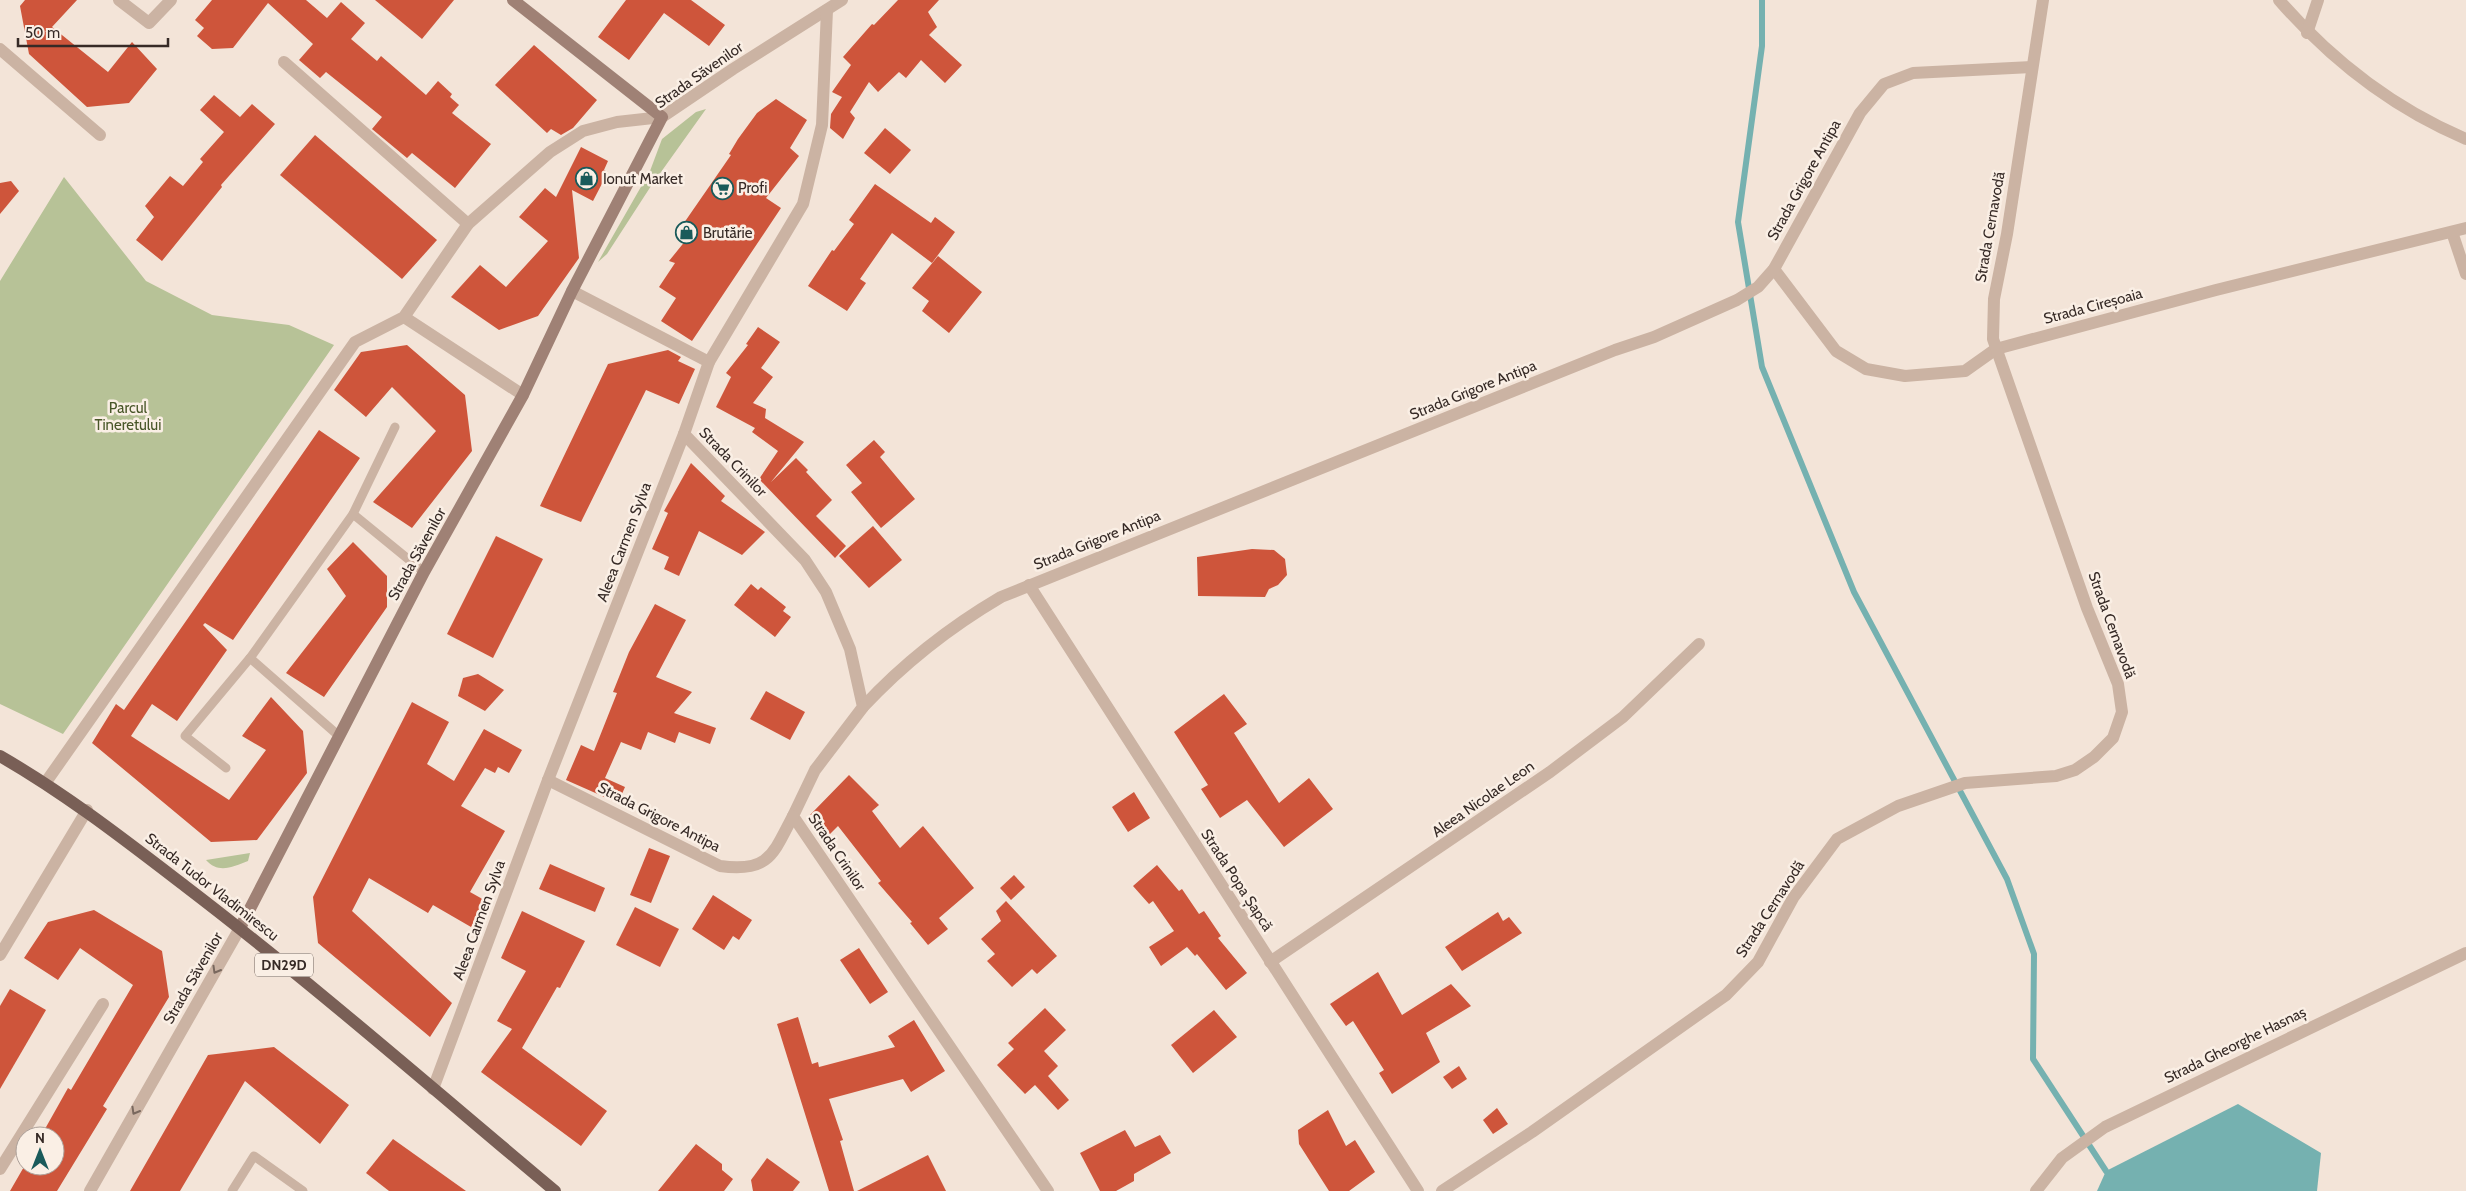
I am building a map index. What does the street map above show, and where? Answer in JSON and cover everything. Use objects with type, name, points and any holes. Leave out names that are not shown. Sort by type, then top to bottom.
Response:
[{"type":"main road","name":"Strada Tudor Vladimirescu","points":[[0,756],[46,782],[87,810],[240,928],[555,1191]]},
{"type":"street","points":[[120,0],[149,23],[172,0]]},
{"type":"street","points":[[512,0],[662,117]]},
{"type":"street","name":"Strada Săvenilor","points":[[90,1191],[240,928],[424,572],[523,394],[572,291],[662,117],[733,69],[842,0]]},
{"type":"street","name":"Strada Cernavodă","points":[[1442,1191],[1532,1132],[1726,995],[1758,962],[1793,898],[1837,839],[1898,806],[1965,783],[2056,776],[2075,770],[2094,757],[2114,738],[2122,712],[2118,684],[2088,608],[1993,339],[1994,299],[2007,234],[2043,0]]},
{"type":"street","points":[[2279,0],[2307,33],[2366,83],[2418,114],[2466,139]]},
{"type":"street","points":[[2307,33],[2318,0]]},
{"type":"street","name":"Aleea Carmen Sylva","points":[[433,1089],[548,780],[684,434],[709,362],[803,204],[822,125],[826,10]]},
{"type":"street","points":[[0,49],[100,136]]},
{"type":"street","points":[[284,62],[468,224]]},
{"type":"street","name":"Strada Grigore Antipa","points":[[863,708],[882,687],[962,620],[1001,597],[1615,350],[1654,337],[1737,300],[1758,287],[1774,269],[1860,113],[1884,84],[1913,72],[2032,67]]},
{"type":"street","points":[[46,782],[355,342],[404,316],[468,224],[550,152],[583,131],[617,122],[662,117]]},
{"type":"street","name":"Strada Cireșoaia","points":[[1774,269],[1836,351],[1866,369],[1905,376],[1965,371],[1996,349],[2216,290],[2466,228]]},
{"type":"street","points":[[2452,232],[2466,274]]},
{"type":"street","points":[[572,291],[709,362]]},
{"type":"street","points":[[404,316],[523,394]]},
{"type":"street","name":"Strada Crinilor","points":[[684,434],[805,560],[826,592],[850,649],[863,708],[815,770],[793,816],[1048,1191]]},
{"type":"street","name":"Strada Popa Șapcă","points":[[1029,585],[1418,1191]]},
{"type":"street","name":"Aleea Nicolae Leon","points":[[1270,962],[1550,772],[1623,717],[1700,644]]},
{"type":"street","name":"Strada Grigore Antipa","points":[[548,780],[720,866],[742,869],[758,864],[772,855],[793,816]]},
{"type":"street","points":[[0,955],[87,810]]},
{"type":"street","name":"Strada Gheorghe Hasnaș","points":[[2036,1191],[2062,1158],[2105,1127],[2466,952]]},
{"type":"street","points":[[0,1169],[103,1004]]},
{"type":"lane","points":[[226,768],[186,736],[250,658],[352,514],[395,427]]},
{"type":"lane","points":[[352,514],[424,572]]},
{"type":"lane","points":[[250,658],[339,736]]},
{"type":"lane","points":[[232,1191],[254,1156],[303,1191]]},
{"type":"green space","points":[[706,109],[651,186],[607,254],[598,262],[650,171],[662,139],[696,112]]},
{"type":"green space","name":"Parcul Tineretului","points":[[64,177],[146,281],[212,315],[289,325],[334,345],[63,734],[0,704],[0,281]]},
{"type":"green space","points":[[250,853],[248,861],[226,868],[216,867],[206,860]]},
{"type":"water","points":[[2238,1104],[2321,1153],[2317,1191],[2097,1191],[2106,1171]]},
{"type":"building","points":[[25,0],[77,0],[52,27],[108,72],[132,42],[157,69],[129,103],[87,107],[29,54],[20,6]]},
{"type":"building","points":[[212,0],[306,0],[327,18],[341,2],[365,23],[351,39],[377,61],[381,56],[426,95],[438,81],[452,94],[450,97],[459,105],[452,113],[491,144],[455,188],[412,153],[407,158],[372,129],[382,117],[326,72],[320,78],[299,60],[313,44],[268,3],[233,48],[212,49],[197,36],[204,28],[195,20]]},
{"type":"building","points":[[375,0],[454,0],[422,39]]},
{"type":"building","points":[[626,0],[691,0],[725,25],[709,46],[664,13],[629,60],[598,37]]},
{"type":"building","points":[[898,0],[939,0],[928,12],[937,27],[929,35],[962,65],[945,83],[921,60],[906,78],[899,72],[878,92],[869,82],[850,112],[855,118],[843,139],[830,128],[831,114],[842,97],[832,92],[851,65],[843,57],[872,24],[874,25]]},
{"type":"building","points":[[534,45],[597,100],[573,128],[561,135],[551,129],[547,133],[495,85]]},
{"type":"building","points":[[214,95],[240,117],[252,104],[275,124],[221,185],[222,187],[162,261],[136,240],[154,217],[145,206],[170,176],[183,186],[203,162],[200,159],[224,132],[200,110]]},
{"type":"building","points":[[776,99],[807,120],[790,148],[799,156],[766,198],[781,208],[692,341],[661,321],[676,298],[659,287],[675,263],[669,261],[686,240],[677,233],[731,155],[729,154],[738,139],[757,113]]},
{"type":"building","points":[[885,128],[911,150],[890,174],[864,153]]},
{"type":"building","points":[[315,135],[437,240],[402,279],[280,175]]},
{"type":"building","points":[[581,147],[608,161],[604,170],[608,172],[593,201],[572,190],[579,258],[538,316],[499,330],[451,297],[480,265],[506,287],[548,241],[519,217],[545,188],[556,197]]},
{"type":"building","points":[[11,181],[19,191],[0,214],[0,183]]},
{"type":"building","points":[[875,184],[931,223],[935,217],[955,232],[932,263],[892,233],[860,279],[866,283],[847,311],[808,286],[832,250],[834,251],[854,224],[849,220]]},
{"type":"building","points":[[938,256],[982,292],[949,333],[922,311],[929,301],[912,288]]},
{"type":"building","points":[[758,327],[780,342],[761,368],[773,377],[753,403],[766,409],[765,418],[804,442],[771,482],[796,458],[808,470],[806,472],[832,500],[816,516],[846,546],[835,558],[759,479],[778,451],[752,432],[755,428],[716,407],[731,377],[726,373],[748,345],[746,344]]},
{"type":"building","points":[[407,345],[465,395],[472,451],[412,528],[373,502],[436,431],[392,387],[366,417],[334,390],[361,352]]},
{"type":"building","points":[[668,350],[681,357],[678,361],[695,369],[679,404],[646,390],[581,522],[540,506],[608,364]]},
{"type":"building","points":[[319,430],[360,458],[233,640],[205,623],[203,625],[227,650],[177,721],[152,704],[131,736],[229,800],[266,750],[242,736],[271,697],[303,731],[307,773],[257,840],[211,842],[92,743],[116,704],[124,710]]},
{"type":"building","points":[[874,440],[885,452],[880,457],[915,499],[881,528],[851,492],[862,483],[846,465]]},
{"type":"building","points":[[691,463],[725,496],[721,501],[765,532],[742,555],[699,531],[679,576],[664,569],[669,557],[652,549],[668,513],[664,511]]},
{"type":"building","points":[[873,526],[902,560],[869,588],[839,556]]},
{"type":"building","points":[[496,536],[543,559],[493,658],[447,634]]},
{"type":"building","points":[[353,542],[387,576],[387,607],[324,697],[286,673],[346,596],[327,569]]},
{"type":"building","points":[[1252,549],[1274,550],[1285,559],[1287,575],[1278,585],[1269,589],[1265,597],[1198,596],[1197,557]]},
{"type":"building","points":[[751,584],[758,590],[761,587],[786,607],[783,611],[791,617],[775,637],[734,605]]},
{"type":"building","points":[[655,604],[686,620],[656,677],[692,692],[674,713],[716,728],[710,744],[679,732],[675,743],[648,732],[641,750],[621,742],[605,778],[625,787],[618,803],[566,780],[581,745],[594,751],[617,693],[613,692],[629,652]]},
{"type":"building","points":[[478,674],[504,690],[485,711],[458,696],[463,678]]},
{"type":"building","points":[[766,691],[805,712],[790,740],[750,719]]},
{"type":"building","points":[[1224,694],[1247,724],[1234,733],[1279,803],[1309,778],[1333,809],[1284,847],[1247,800],[1220,818],[1201,789],[1208,785],[1174,732]]},
{"type":"building","points":[[412,702],[449,722],[427,764],[454,781],[484,729],[522,750],[509,773],[498,767],[495,773],[485,768],[461,806],[505,831],[470,892],[486,901],[471,927],[433,905],[428,913],[369,878],[352,911],[452,1003],[430,1037],[318,943],[313,897]]},
{"type":"building","points":[[849,775],[879,805],[872,811],[900,848],[923,826],[974,888],[939,918],[948,929],[928,945],[910,923],[912,922],[878,883],[881,881],[838,826],[830,834],[810,815]]},
{"type":"building","points":[[1134,792],[1150,818],[1128,832],[1112,807]]},
{"type":"building","points":[[649,848],[670,856],[651,903],[630,895]]},
{"type":"building","points":[[550,864],[605,888],[595,912],[539,889]]},
{"type":"building","points":[[1157,865],[1179,891],[1182,889],[1199,914],[1204,911],[1221,936],[1218,938],[1247,973],[1226,990],[1197,954],[1195,956],[1187,947],[1161,966],[1149,947],[1174,931],[1153,901],[1149,904],[1133,886]]},
{"type":"building","points":[[1014,875],[1025,887],[1011,900],[1000,888]]},
{"type":"building","points":[[713,895],[752,920],[739,940],[733,936],[724,950],[692,929]]},
{"type":"building","points":[[1006,901],[1057,956],[1037,974],[1032,969],[1012,987],[987,961],[995,954],[981,939],[1001,921],[996,911]]},
{"type":"building","points":[[635,907],[679,929],[660,967],[616,945]]},
{"type":"building","points":[[94,910],[162,951],[169,997],[103,1106],[107,1109],[57,1191],[10,1191],[19,1176],[65,1176],[65,1126],[47,1126],[68,1088],[71,1090],[133,985],[80,948],[58,980],[24,958],[48,922]]},
{"type":"building","points":[[522,911],[585,941],[560,988],[557,987],[522,1048],[607,1111],[581,1146],[481,1072],[512,1029],[497,1021],[526,971],[501,958]]},
{"type":"building","points":[[1498,912],[1503,921],[1509,917],[1522,933],[1462,971],[1445,947]]},
{"type":"building","points":[[859,948],[888,992],[870,1004],[840,960]]},
{"type":"building","points":[[1378,972],[1402,1015],[1451,984],[1471,1006],[1426,1033],[1440,1062],[1392,1094],[1379,1073],[1384,1070],[1353,1021],[1346,1026],[1330,1004]]},
{"type":"building","points":[[10,989],[46,1010],[0,1089],[0,1006]]},
{"type":"building","points":[[1045,1008],[1066,1030],[1044,1051],[1058,1066],[1048,1076],[1069,1100],[1058,1110],[1035,1085],[1025,1094],[997,1065],[1014,1049],[1008,1043]]},
{"type":"building","points":[[1214,1010],[1237,1037],[1193,1073],[1171,1045]]},
{"type":"building","points":[[798,1017],[812,1064],[818,1062],[819,1067],[895,1047],[888,1036],[914,1020],[945,1071],[911,1092],[903,1079],[829,1099],[843,1140],[840,1141],[854,1191],[829,1191],[777,1024]]},
{"type":"building","points":[[274,1047],[349,1105],[320,1144],[245,1081],[180,1191],[130,1191],[208,1055]]},
{"type":"building","points":[[1459,1066],[1467,1079],[1452,1089],[1443,1077]]},
{"type":"building","points":[[1497,1108],[1508,1124],[1493,1134],[1483,1120]]},
{"type":"building","points":[[1328,1110],[1346,1146],[1355,1140],[1375,1172],[1349,1191],[1329,1191],[1299,1144],[1298,1130]]},
{"type":"building","points":[[1125,1130],[1135,1147],[1160,1135],[1171,1153],[1134,1174],[1134,1181],[1116,1191],[1100,1191],[1080,1153]]},
{"type":"building","points":[[393,1139],[466,1191],[389,1191],[366,1173]]},
{"type":"building","points":[[696,1144],[722,1164],[722,1170],[733,1179],[724,1191],[658,1191]]},
{"type":"building","points":[[928,1155],[946,1191],[857,1191]]},
{"type":"building","points":[[767,1158],[800,1182],[793,1191],[753,1191],[751,1180]]},
{"type":"waterway","points":[[1762,0],[1762,46],[1738,222],[1762,367],[1854,592],[2007,879],[2034,954],[2033,1059],[2106,1171]]},
{"type":"place","name":"Ionut Market","points":[[587,179]]},
{"type":"place","name":"Profi","points":[[722,188]]},
{"type":"place","name":"Brutărie","points":[[687,233]]}]
